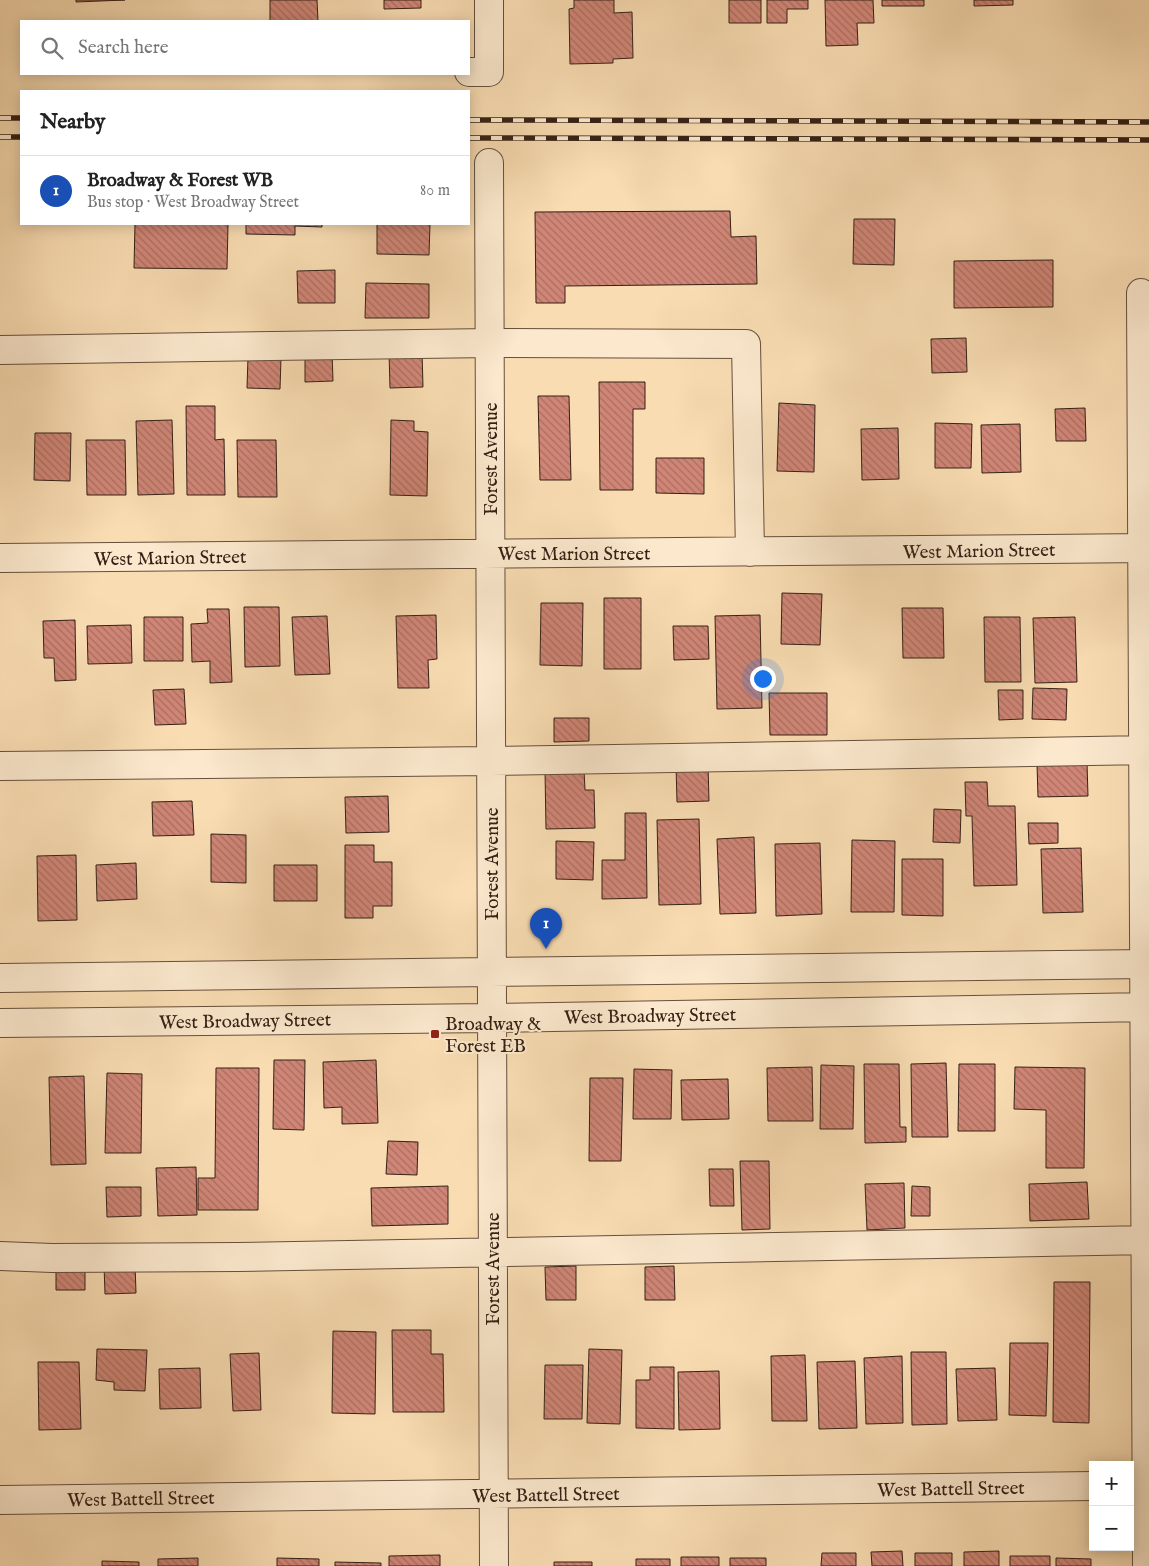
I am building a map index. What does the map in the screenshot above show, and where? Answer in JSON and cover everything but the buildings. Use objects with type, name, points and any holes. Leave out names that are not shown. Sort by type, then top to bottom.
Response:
[{"type":"street","points":[[479,72],[489,0]]},
{"type":"street","name":"Forest Avenue","points":[[489,163],[494,1566]]},
{"type":"street","points":[[1141,293],[1146,548],[1147,1007],[1147,1240],[1142,1485],[1147,1566]]},
{"type":"street","points":[[0,350],[490,343],[746,344],[750,552]]},
{"type":"street","name":"West Marion Street","points":[[0,558],[1146,548]]},
{"type":"street","points":[[0,766],[490,761],[1146,750]]},
{"type":"street","points":[[0,978],[1146,964]]},
{"type":"street","name":"West Broadway Street","points":[[0,1023],[492,1018],[1147,1007]]},
{"type":"street","points":[[0,1256],[52,1258],[238,1257],[1147,1240]]},
{"type":"street","name":"West Battell Street","points":[[0,1500],[1089,1486]]},
{"type":"railway","points":[[0,118],[20,118]]},
{"type":"railway","points":[[470,120],[1149,122]]},
{"type":"railway","points":[[0,137],[20,137]]},
{"type":"railway","points":[[470,138],[1149,140]]},
{"type":"place","name":"Broadway & Forest WB","points":[[546,949]]},
{"type":"place","name":"Broadway & Forest EB","points":[[435,1034]]}]
